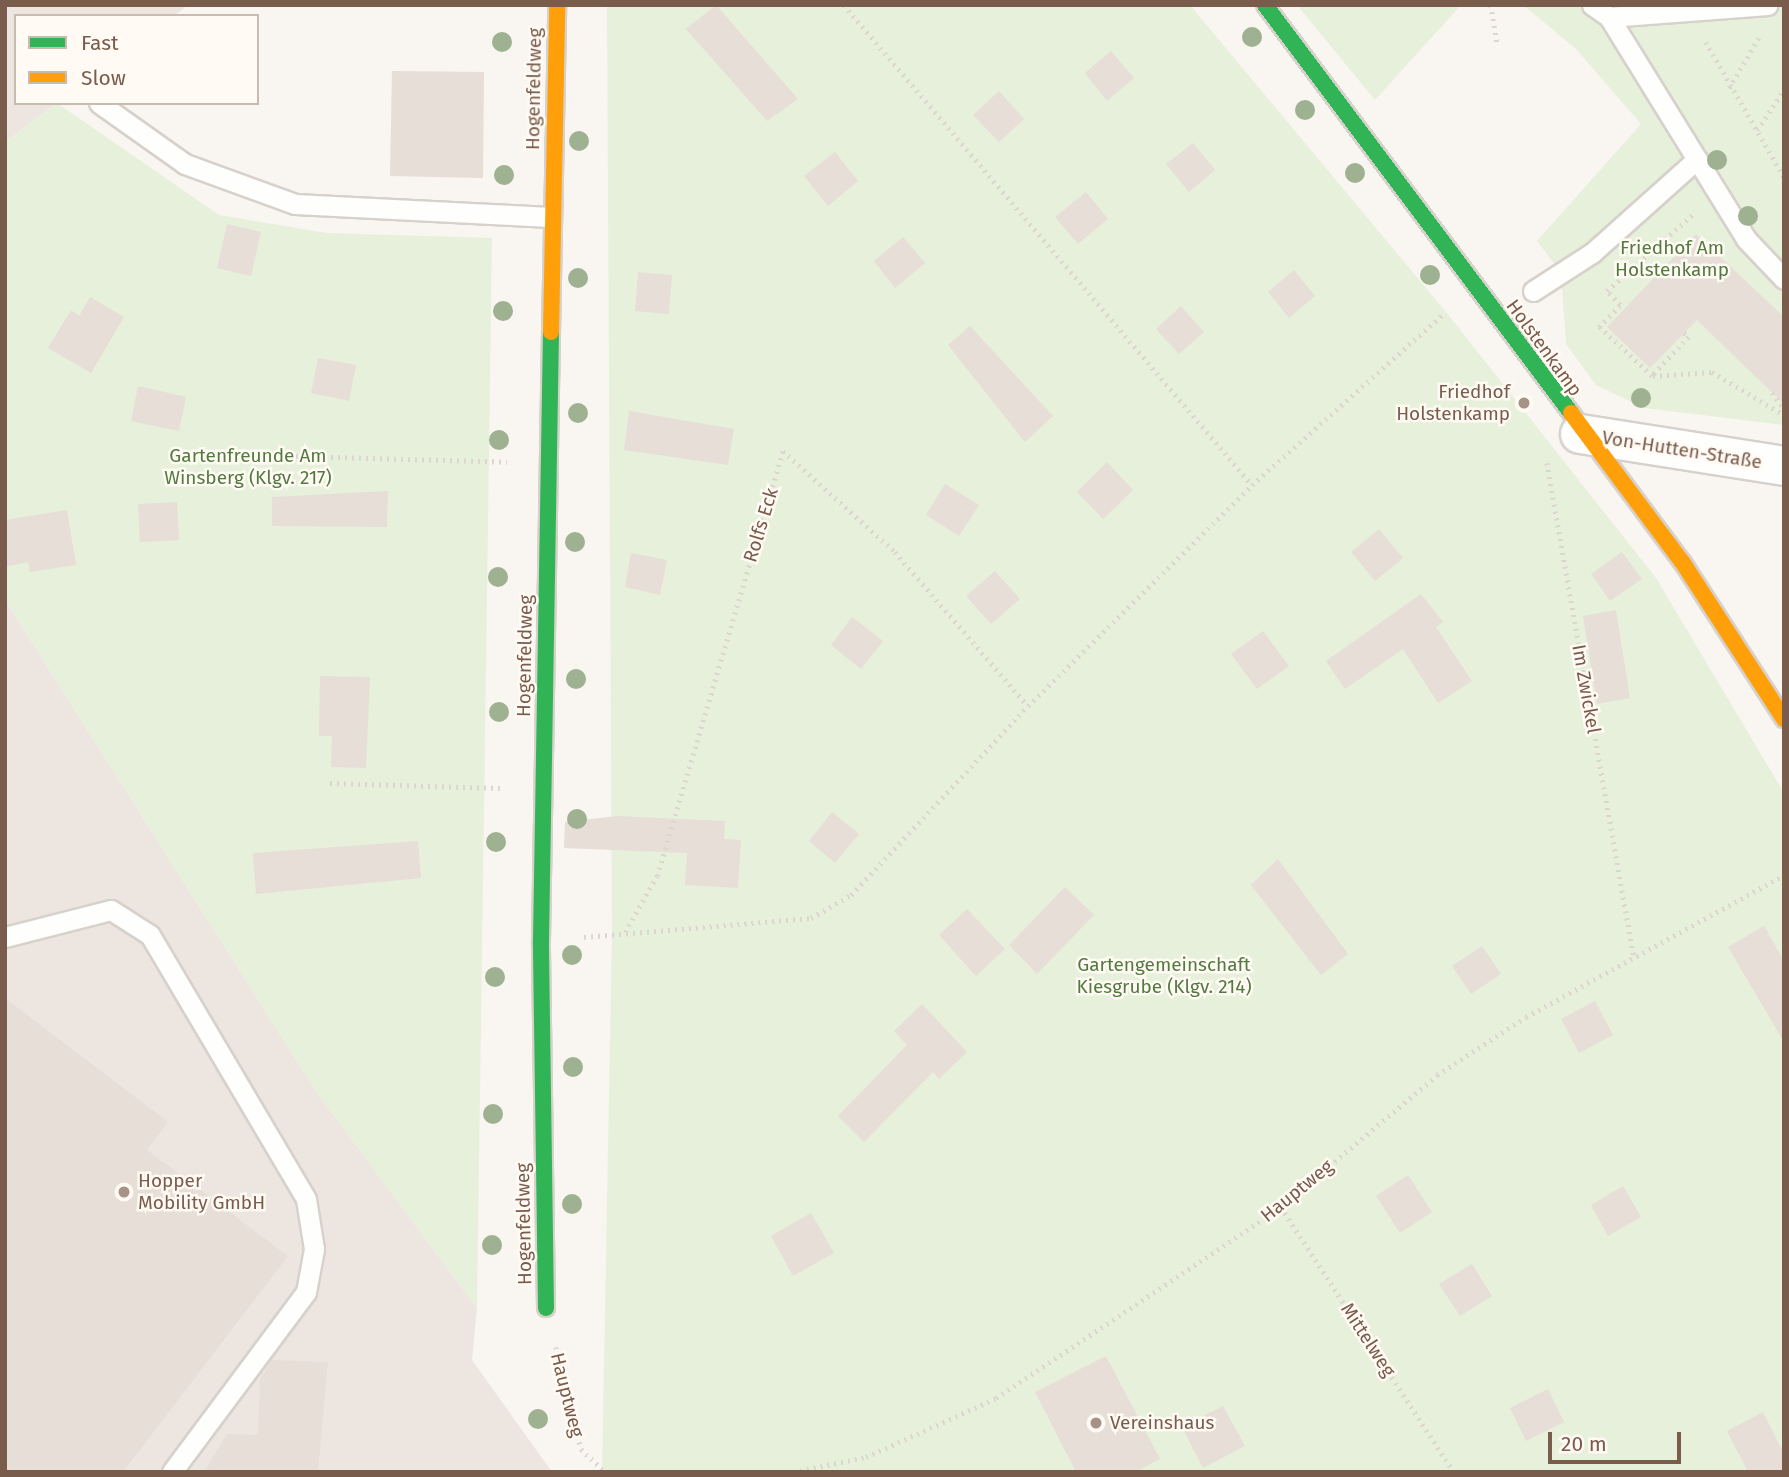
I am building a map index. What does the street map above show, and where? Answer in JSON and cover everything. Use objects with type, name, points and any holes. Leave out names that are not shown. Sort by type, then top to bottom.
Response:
[{"type":"street","name":"Hogenfeldweg","points":[[546,1308],[541,940],[550,464],[551,217],[557,5]]},
{"type":"street","name":"Holstenkamp","points":[[1265,5],[1580,434],[1683,563],[1784,719]]},
{"type":"street","name":"Von-Hutten-Straße","points":[[1580,434],[1784,466]]},
{"type":"lane","points":[[1592,5],[1609,17],[1746,239],[1784,279]]},
{"type":"lane","points":[[1609,17],[1707,12],[1768,5]]},
{"type":"lane","points":[[102,105],[185,164],[295,204],[551,217]]},
{"type":"lane","points":[[1532,290],[1592,253],[1697,159]]},
{"type":"lane","points":[[5,937],[111,910],[150,935],[306,1199],[314,1249],[306,1292],[172,1472]]},
{"type":"path","points":[[844,5],[1252,485]]},
{"type":"path","points":[[1491,5],[1497,43]]},
{"type":"path","points":[[1707,12],[1708,50],[1784,177]]},
{"type":"path","points":[[1729,88],[1764,29]]},
{"type":"path","points":[[1758,130],[1784,90]]},
{"type":"path","points":[[1652,376],[1618,341],[1599,327],[1620,305],[1607,291],[1666,241]]},
{"type":"path","points":[[541,940],[811,918],[851,895],[1028,706],[1252,485],[1447,311],[1465,275]]},
{"type":"path","points":[[1652,376],[1689,337],[1684,333]]},
{"type":"path","points":[[1652,376],[1712,372],[1784,415]]},
{"type":"path","points":[[1772,393],[1784,408]]},
{"type":"path","name":"Im Zwickel","points":[[1580,434],[1547,463],[1634,958]]},
{"type":"path","name":"Rolfs Eck","points":[[625,933],[657,876],[783,451],[895,552],[1028,706]]},
{"type":"path","points":[[261,455],[550,464]]},
{"type":"path","points":[[330,783],[543,789]]},
{"type":"path","name":"Hauptweg","points":[[793,1472],[866,1457],[996,1398],[1281,1207],[1437,1075],[1634,958],[1784,875]]},
{"type":"path","name":"Mittelweg","points":[[1281,1207],[1454,1472]]},
{"type":"path","name":"Hauptweg","points":[[546,1308],[581,1449],[605,1472]]},
{"type":"shaded area","points":[[5,5],[188,5],[177,14],[14,14],[14,105],[54,105],[5,142]]},
{"type":"shaded area","points":[[5,600],[317,1093],[477,1308],[472,1360],[552,1472],[5,1472]]},
{"type":"green space","name":"Gartengemeinschaft Kiesgrube (Klgv. 214)","points":[[607,5],[1190,5],[1450,317],[1656,578],[1784,793],[1784,1472],[602,1472],[612,933]]},
{"type":"green space","points":[[1297,5],[1461,5],[1375,100]]},
{"type":"green space","name":"Friedhof Am Holstenkamp","points":[[1523,5],[1784,5],[1784,425],[1644,408],[1596,385],[1566,344],[1561,273],[1537,241],[1641,124],[1576,49]]},
{"type":"green space","name":"Gartenfreunde Am Winsberg (Klgv. 217)","points":[[54,105],[60,105],[219,215],[326,233],[492,238],[477,1308],[317,1093],[5,600],[5,142]]},
{"type":"building","points":[[716,5],[798,99],[767,121],[686,29]]},
{"type":"building","points":[[1111,51],[1134,78],[1107,101],[1085,73]]},
{"type":"building","points":[[392,71],[484,72],[483,178],[390,176]]},
{"type":"building","points":[[999,91],[1024,119],[999,142],[973,115]]},
{"type":"building","points":[[1193,143],[1215,170],[1189,192],[1166,164]]},
{"type":"building","points":[[835,152],[858,181],[828,206],[804,176]]},
{"type":"building","points":[[1086,192],[1108,219],[1078,244],[1055,217]]},
{"type":"building","points":[[227,224],[261,232],[251,276],[217,268]]},
{"type":"building","points":[[1696,234],[1784,317],[1784,404],[1697,320],[1650,368],[1607,327]]},
{"type":"building","points":[[903,237],[925,263],[895,288],[874,261]]},
{"type":"building","points":[[1294,270],[1315,296],[1289,318],[1268,292]]},
{"type":"building","points":[[638,272],[672,275],[669,314],[635,311]]},
{"type":"building","points":[[90,297],[124,317],[91,373],[48,348],[71,310],[79,316]]},
{"type":"building","points":[[1181,306],[1204,332],[1179,354],[1156,329]]},
{"type":"building","points":[[970,326],[1053,416],[1025,442],[948,345]]},
{"type":"building","points":[[318,358],[356,365],[349,401],[311,393]]},
{"type":"building","points":[[138,386],[186,397],[179,431],[131,421]]},
{"type":"building","points":[[629,411],[734,429],[728,465],[624,450]]},
{"type":"building","points":[[1107,462],[1133,490],[1103,519],[1077,492]]},
{"type":"building","points":[[945,484],[979,505],[959,536],[926,515]]},
{"type":"building","points":[[388,491],[387,527],[272,526],[272,497]]},
{"type":"building","points":[[177,502],[179,540],[140,542],[138,504]]},
{"type":"building","points":[[67,510],[76,565],[30,572],[28,562],[5,567],[5,520]]},
{"type":"building","points":[[1379,529],[1403,558],[1375,581],[1351,552]]},
{"type":"building","points":[[1622,552],[1642,579],[1610,601],[1591,574]]},
{"type":"building","points":[[631,553],[667,560],[660,595],[625,587]]},
{"type":"building","points":[[995,571],[1020,599],[991,624],[966,596]]},
{"type":"building","points":[[1421,594],[1443,622],[1436,627],[1472,681],[1438,703],[1403,649],[1345,689],[1326,661]]},
{"type":"building","points":[[1616,610],[1630,698],[1597,704],[1583,616]]},
{"type":"building","points":[[852,617],[883,641],[861,669],[831,645]]},
{"type":"building","points":[[1263,631],[1289,666],[1257,689],[1231,654]]},
{"type":"building","points":[[320,676],[370,677],[366,768],[331,767],[332,736],[319,736]]},
{"type":"building","points":[[832,812],[859,834],[835,863],[809,841]]},
{"type":"building","points":[[617,816],[725,821],[724,839],[741,840],[738,888],[685,885],[687,853],[564,848],[565,822]]},
{"type":"building","points":[[418,841],[421,878],[256,894],[253,853]]},
{"type":"building","points":[[1278,859],[1348,954],[1321,975],[1251,885]]},
{"type":"building","points":[[1065,887],[1094,915],[1037,974],[1009,945]]},
{"type":"building","points":[[967,909],[1005,949],[976,976],[939,935]]},
{"type":"building","points":[[1764,926],[1784,961],[1784,1042],[1728,947]]},
{"type":"building","points":[[1482,946],[1501,974],[1471,994],[1452,966]]},
{"type":"building","points":[[5,998],[168,1122],[147,1150],[288,1256],[123,1472],[5,1472]]},
{"type":"building","points":[[1595,1001],[1613,1035],[1579,1053],[1561,1019]]},
{"type":"building","points":[[922,1004],[967,1052],[939,1079],[933,1072],[864,1142],[838,1116],[907,1045],[894,1031]]},
{"type":"building","points":[[1408,1175],[1432,1212],[1400,1233],[1376,1196]]},
{"type":"building","points":[[1623,1186],[1641,1217],[1608,1236],[1591,1205]]},
{"type":"building","points":[[811,1213],[834,1253],[793,1276],[771,1236]]},
{"type":"building","points":[[1472,1264],[1492,1296],[1460,1316],[1439,1284]]},
{"type":"building","name":"Vereinshaus","points":[[1106,1356],[1160,1459],[1135,1472],[1076,1472],[1035,1392]]},
{"type":"building","points":[[272,1360],[328,1362],[318,1472],[204,1472],[227,1434],[258,1435],[260,1379]]},
{"type":"building","points":[[1548,1389],[1564,1422],[1526,1441],[1510,1408]]},
{"type":"building","points":[[1223,1406],[1245,1446],[1203,1468],[1182,1427]]},
{"type":"building","points":[[1763,1412],[1784,1454],[1784,1472],[1748,1472],[1727,1431]]},
{"type":"traffic: fast","points":[[1265,5],[1571,413]]},
{"type":"traffic: fast","points":[[546,1308],[541,940],[551,332]]},
{"type":"traffic: slow","points":[[551,332],[557,5]]},
{"type":"traffic: slow","points":[[1571,413],[1683,563],[1784,719]]},
{"type":"place","name":"Friedhof Holstenkamp","points":[[1524,403]]},
{"type":"place","name":"Hopper Mobility GmbH","points":[[124,1192]]},
{"type":"place","name":"Vereinshaus","points":[[1096,1423]]}]
